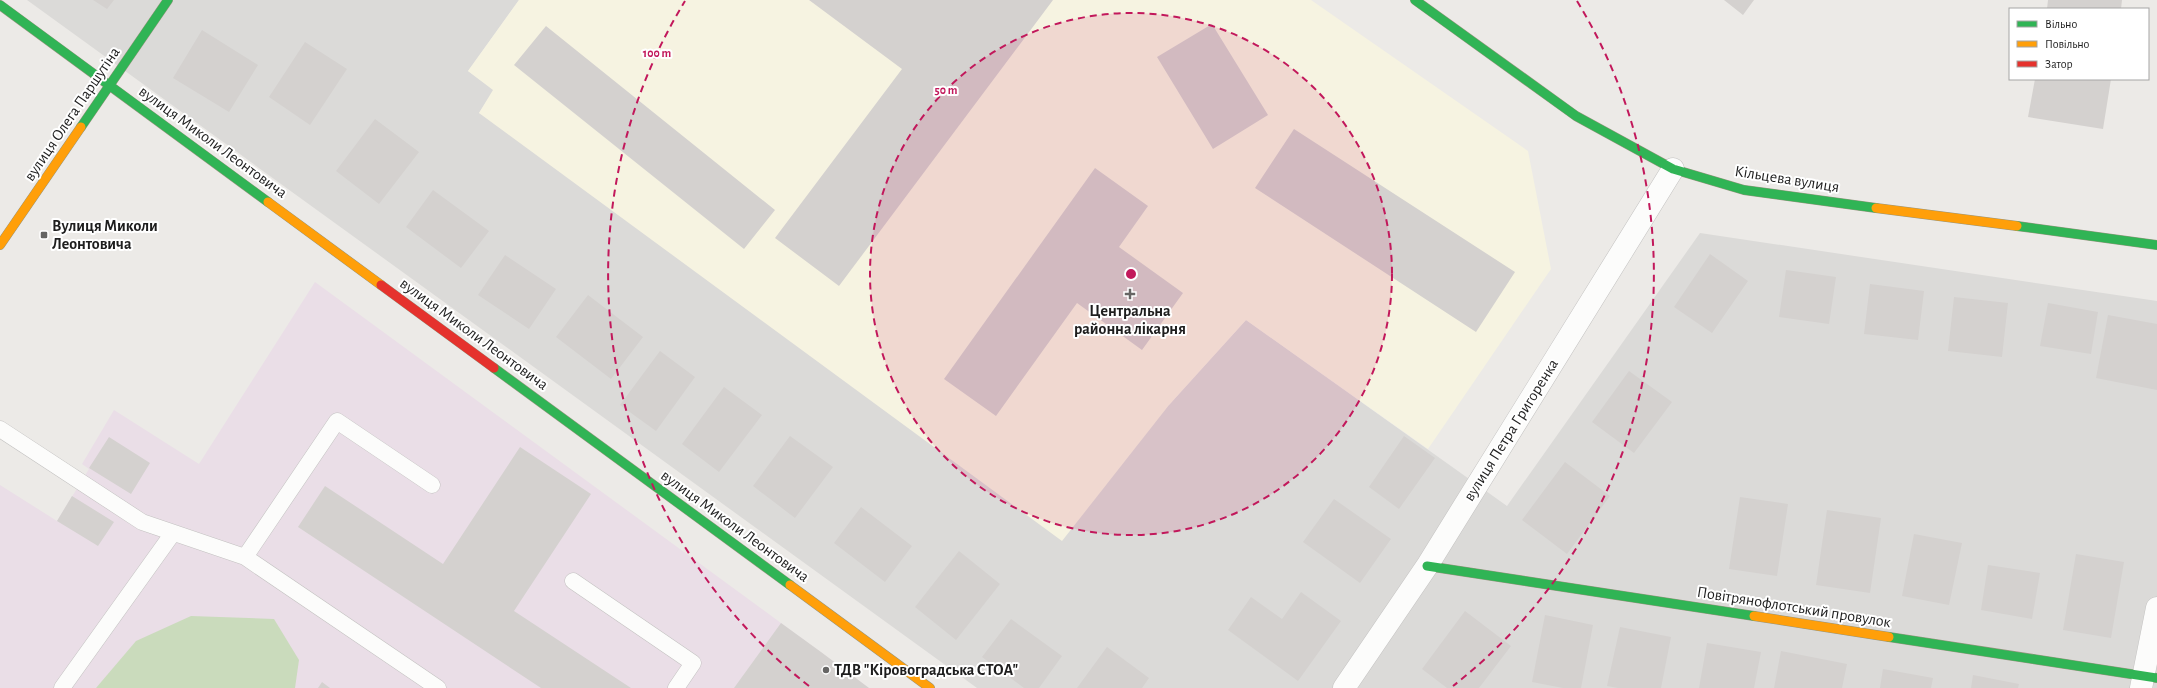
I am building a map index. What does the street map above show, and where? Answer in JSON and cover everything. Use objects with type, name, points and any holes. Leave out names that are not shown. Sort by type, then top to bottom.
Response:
[{"type":"street","name":"вулиця Олега Паршутіна","points":[[0,245],[168,0]]},
{"type":"street","name":"Кільцева вулиця","points":[[1415,0],[1576,116],[1673,169],[1744,190],[2157,245]]},
{"type":"street","name":"вулиця Миколи Леонтовича","points":[[0,5],[930,688]]},
{"type":"street","name":"вулиця Петра Григоренка","points":[[1344,688],[1427,566],[1673,169]]},
{"type":"street","name":"Повітрянофлотський провулок","points":[[1427,566],[2147,681]]},
{"type":"street","points":[[2147,681],[2157,608]]},
{"type":"lane","points":[[245,557],[337,421],[432,485]]},
{"type":"lane","points":[[0,429],[142,522],[245,557],[438,688]]},
{"type":"lane","points":[[62,688],[173,532]]},
{"type":"lane","points":[[573,582],[693,663],[676,688]]},
{"type":"shaded area","points":[[27,0],[519,0],[468,71],[494,90],[479,113],[1169,405],[1246,320],[1507,506],[1700,233],[2157,301],[2157,688],[977,688]]},
{"type":"shaded area","name":"Центральна районна лікарня","points":[[519,0],[1311,0],[1528,151],[1551,269],[1428,449],[1246,320],[1169,405],[1062,541],[479,113],[493,90],[468,71]]},
{"type":"shaded area","points":[[315,282],[869,688],[0,688],[0,485],[57,521],[89,469],[82,464],[114,410],[199,464]]},
{"type":"green space","points":[[191,616],[274,619],[299,660],[295,688],[96,688],[136,641]]},
{"type":"building","points":[[93,0],[114,0],[107,9]]},
{"type":"building","points":[[809,0],[1053,0],[839,286],[775,238],[902,69]]},
{"type":"building","points":[[1724,0],[1754,0],[1743,15]]},
{"type":"building","points":[[2048,0],[2122,0],[2121,8],[2047,8]]},
{"type":"building","points":[[1212,24],[1268,115],[1213,149],[1157,57]]},
{"type":"building","points":[[546,26],[775,210],[744,249],[514,65]]},
{"type":"building","points":[[202,30],[258,65],[229,112],[173,78]]},
{"type":"building","points":[[305,42],[347,69],[310,125],[269,97]]},
{"type":"building","points":[[2035,80],[2111,80],[2103,129],[2028,117]]},
{"type":"building","points":[[375,119],[419,152],[379,204],[336,171]]},
{"type":"building","points":[[1294,129],[1515,272],[1476,332],[1255,188]]},
{"type":"building","points":[[1095,168],[1148,206],[1119,247],[1183,293],[1142,350],[1077,303],[996,416],[944,379]]},
{"type":"building","points":[[433,190],[489,231],[461,268],[406,227]]},
{"type":"building","points":[[1710,254],[1748,281],[1712,333],[1674,307]]},
{"type":"building","points":[[505,255],[556,289],[529,329],[478,295]]},
{"type":"building","points":[[1786,270],[1836,277],[1829,324],[1779,317]]},
{"type":"building","points":[[1870,284],[1924,291],[1918,340],[1864,334]]},
{"type":"building","points":[[588,295],[643,337],[611,379],[556,337]]},
{"type":"building","points":[[1954,297],[2008,303],[2002,357],[1948,351]]},
{"type":"building","points":[[2048,303],[2098,312],[2091,354],[2040,346]]},
{"type":"building","points":[[2108,315],[2157,324],[2157,390],[2096,378]]},
{"type":"building","points":[[660,351],[695,377],[656,431],[620,405]]},
{"type":"building","points":[[1629,371],[1672,402],[1634,453],[1592,422]]},
{"type":"building","points":[[724,387],[762,415],[719,472],[682,444]]},
{"type":"building","points":[[790,436],[833,467],[795,518],[753,486]]},
{"type":"building","points":[[1404,436],[1435,458],[1399,509],[1369,487]]},
{"type":"building","points":[[109,437],[150,463],[131,494],[89,468]]},
{"type":"building","points":[[520,447],[591,494],[514,611],[631,688],[541,688],[298,527],[325,486],[443,564]]},
{"type":"building","points":[[1565,462],[1610,496],[1567,554],[1522,520]]},
{"type":"building","points":[[72,496],[114,522],[98,546],[57,521]]},
{"type":"building","points":[[1740,497],[1788,504],[1777,576],[1729,569]]},
{"type":"building","points":[[1334,499],[1391,539],[1360,583],[1303,542]]},
{"type":"building","points":[[861,507],[912,546],[885,582],[834,543]]},
{"type":"building","points":[[1827,510],[1881,518],[1870,593],[1816,585]]},
{"type":"building","points":[[1914,534],[1962,543],[1949,605],[1902,596]]},
{"type":"building","points":[[959,551],[1000,584],[956,640],[915,607]]},
{"type":"building","points":[[2076,554],[2124,562],[2111,638],[2063,630]]},
{"type":"building","points":[[1988,565],[2040,573],[2032,619],[1981,610]]},
{"type":"building","points":[[1301,592],[1341,621],[1298,681],[1228,630],[1251,597],[1282,619]]},
{"type":"building","points":[[1465,611],[1511,646],[1479,688],[1447,688],[1422,669]]},
{"type":"building","points":[[1545,615],[1593,625],[1581,688],[1563,688],[1532,682]]},
{"type":"building","points":[[1011,619],[1062,656],[1039,688],[1024,688],[982,657]]},
{"type":"building","points":[[781,623],[821,652],[869,688],[734,688]]},
{"type":"building","points":[[1620,627],[1671,637],[1661,688],[1618,688],[1607,686]]},
{"type":"building","points":[[1707,643],[1761,652],[1754,688],[1699,688]]},
{"type":"building","points":[[1107,647],[1149,678],[1142,688],[1077,688]]},
{"type":"building","points":[[1781,651],[1847,664],[1842,688],[1774,688]]},
{"type":"building","points":[[1883,669],[1933,678],[1931,688],[1880,688]]},
{"type":"building","points":[[1973,675],[2019,684],[2018,688],[1971,688]]},
{"type":"building","points":[[322,682],[330,688],[318,688]]},
{"type":"traffic: fast","points":[[81,127],[168,0]]},
{"type":"traffic: fast","points":[[1415,0],[1576,116],[1673,169],[1744,190],[1876,208]]},
{"type":"traffic: fast","points":[[0,5],[268,202]]},
{"type":"traffic: fast","points":[[2017,226],[2157,245]]},
{"type":"traffic: fast","points":[[494,368],[790,585]]},
{"type":"traffic: fast","points":[[1427,566],[1754,616]]},
{"type":"traffic: fast","points":[[1889,637],[2157,678]]},
{"type":"traffic: slow","points":[[0,245],[81,127]]},
{"type":"traffic: slow","points":[[268,202],[381,285]]},
{"type":"traffic: slow","points":[[1876,208],[2017,226]]},
{"type":"traffic: slow","points":[[790,585],[930,688]]},
{"type":"traffic: slow","points":[[1754,616],[1889,637]]},
{"type":"traffic: jam","points":[[381,285],[494,368]]},
{"type":"place","name":"Вулиця Миколи Леонтовича","points":[[44,235]]},
{"type":"place","name":"Центральна районна лікарня","points":[[1130,294]]},
{"type":"place","name":"ТДВ \"Кіровоградська СТОА\"","points":[[826,670]]}]
